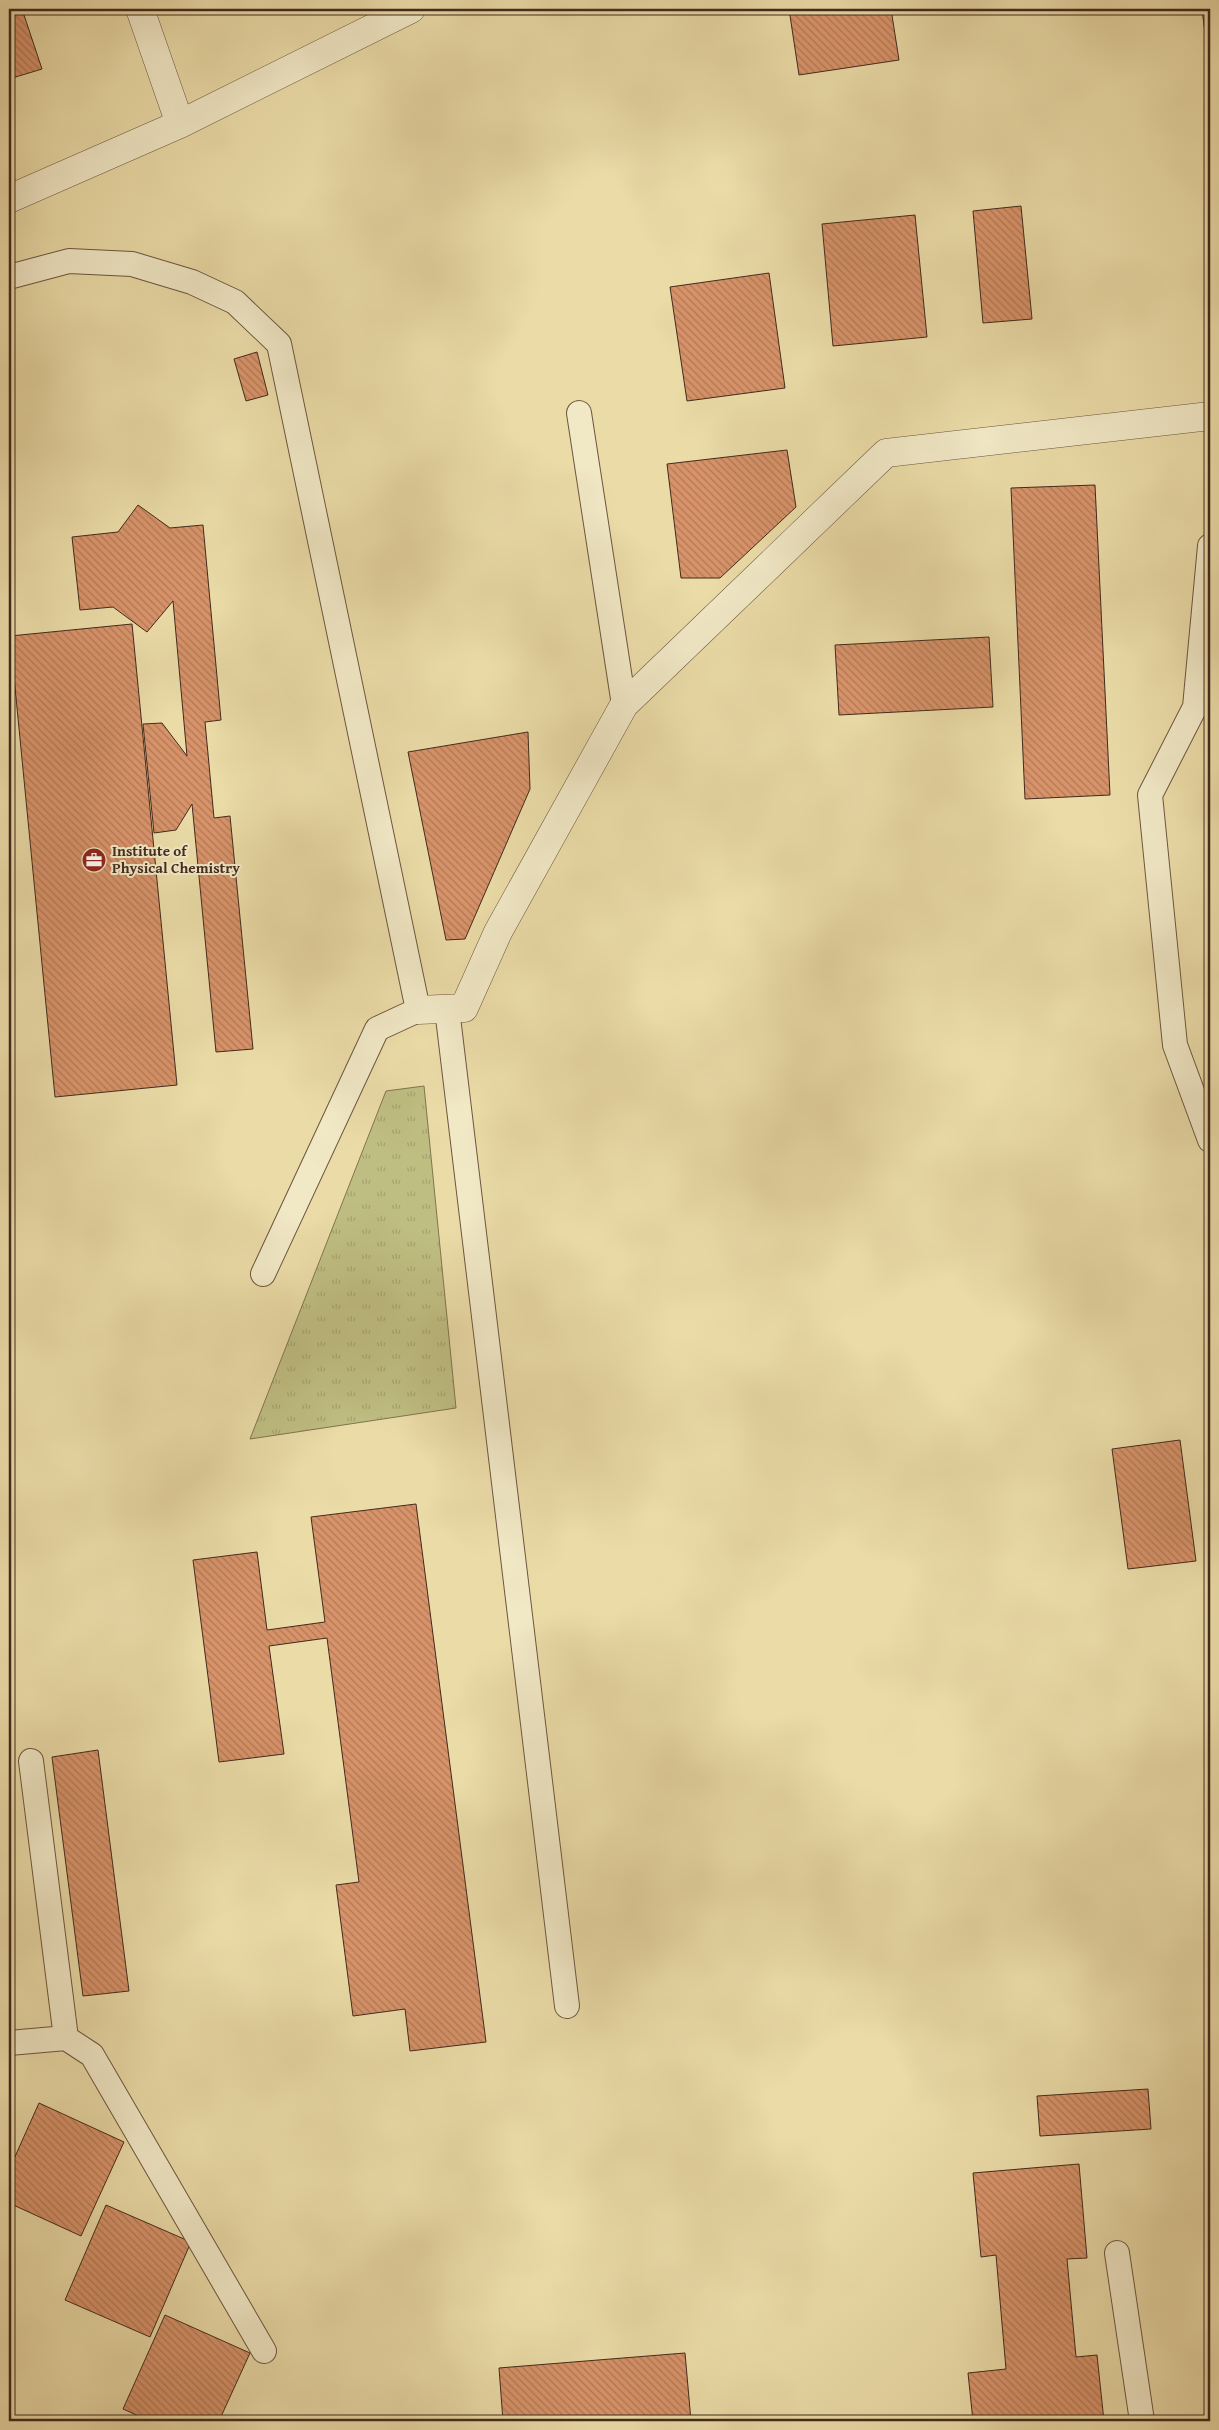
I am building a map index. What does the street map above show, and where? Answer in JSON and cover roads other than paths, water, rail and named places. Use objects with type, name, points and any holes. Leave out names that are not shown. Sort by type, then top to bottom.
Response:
[{"type":"street","points":[[140,9],[180,124]]},
{"type":"street","points":[[9,199],[180,124],[411,9]]},
{"type":"street","points":[[418,1010],[464,1008],[498,932],[624,705],[886,453],[1210,416]]},
{"type":"lane","points":[[9,277],[70,261],[132,264],[192,282],[236,302],[279,344],[418,1010],[377,1029],[263,1274]]},
{"type":"lane","points":[[580,413],[624,705]]},
{"type":"lane","points":[[1210,546],[1195,707],[1150,795],[1175,1045],[1210,1140]]},
{"type":"lane","points":[[447,1009],[567,2006]]},
{"type":"lane","points":[[31,1761],[66,2038]]},
{"type":"lane","points":[[9,2044],[66,2038],[92,2055],[264,2351]]},
{"type":"lane","points":[[1117,2253],[1142,2421]]},
{"type":"place","name":"Institute of Physical Chemistry","points":[[94,860]]}]
